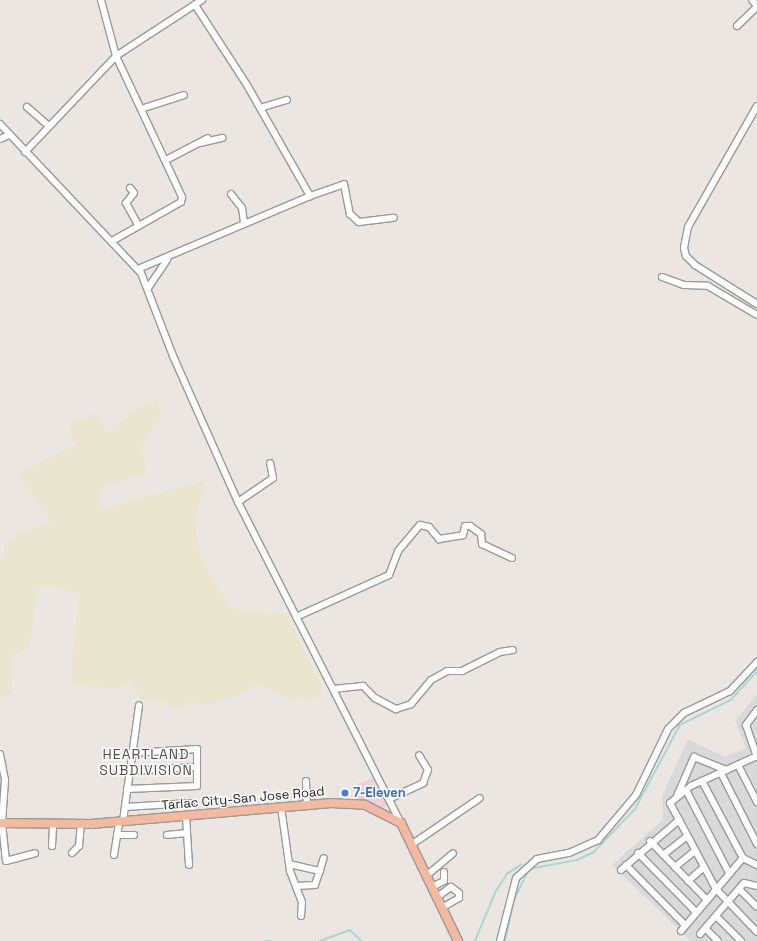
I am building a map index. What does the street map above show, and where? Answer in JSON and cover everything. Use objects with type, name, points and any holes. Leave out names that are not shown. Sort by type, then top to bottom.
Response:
[{"type":"main road","name":"Tarlac City-San Jose Road","points":[[1,823],[81,824],[307,805],[365,805],[401,823]]},
{"type":"main road","points":[[401,823],[458,941]]},
{"type":"street","points":[[101,0],[116,56],[166,160],[182,199],[140,226],[112,241]]},
{"type":"street","points":[[25,152],[116,56],[202,0]]},
{"type":"street","points":[[737,26],[757,7],[752,0]]},
{"type":"street","points":[[195,5],[260,108],[310,196]]},
{"type":"street","points":[[141,108],[184,95]]},
{"type":"street","points":[[260,108],[288,100]]},
{"type":"street","points":[[27,106],[49,126]]},
{"type":"street","points":[[757,106],[684,238],[689,260],[757,304]]},
{"type":"street","points":[[0,124],[138,269],[148,288],[173,356],[238,502],[401,823]]},
{"type":"street","points":[[0,139],[9,135]]},
{"type":"street","points":[[166,160],[208,138]]},
{"type":"street","points":[[200,142],[202,144],[222,138]]},
{"type":"street","points":[[138,269],[244,223],[344,184],[350,214],[360,222],[394,218]]},
{"type":"street","points":[[130,188],[134,193],[126,203],[140,226]]},
{"type":"street","points":[[231,194],[242,208],[244,223]]},
{"type":"street","points":[[148,288],[167,260]]},
{"type":"street","points":[[662,277],[684,285],[708,286],[757,315]]},
{"type":"street","points":[[238,502],[273,478],[270,463]]},
{"type":"street","points":[[296,617],[389,575],[398,551],[420,525],[429,527],[439,539],[463,535],[465,526],[470,526],[481,534],[482,544],[512,558]]},
{"type":"street","points":[[333,689],[363,686],[375,698],[396,709],[411,704],[431,680],[447,671],[462,671],[500,652],[513,650]]},
{"type":"street","points":[[500,941],[516,878],[537,859],[569,853],[598,840],[636,795],[668,729],[684,713],[730,691],[757,662]]},
{"type":"street","points":[[114,855],[117,835],[125,807],[139,705]]},
{"type":"street","points":[[756,713],[746,725],[757,757],[702,781],[677,796],[670,803],[703,868],[716,889],[757,932]]},
{"type":"street","points":[[127,789],[197,786],[197,749],[132,753]]},
{"type":"street","points":[[0,754],[5,780],[1,823],[6,861],[35,853]]},
{"type":"street","points":[[389,799],[422,783],[428,770],[419,755]]},
{"type":"street","points":[[677,796],[694,757],[727,770]]},
{"type":"street","points":[[738,765],[757,802]]},
{"type":"street","points":[[130,771],[197,767]]},
{"type":"street","points":[[721,773],[757,844]]},
{"type":"street","points":[[306,781],[307,805]]},
{"type":"street","points":[[702,781],[743,858],[757,866]]},
{"type":"street","points":[[686,790],[729,873]]},
{"type":"street","points":[[411,845],[480,798]]},
{"type":"street","points":[[125,807],[191,804]]},
{"type":"street","points":[[281,807],[289,864],[302,902],[301,916]]},
{"type":"street","points":[[186,816],[189,866]]},
{"type":"street","points":[[679,820],[650,841],[623,868],[683,928],[743,858]]},
{"type":"street","points":[[52,846],[53,824]]},
{"type":"street","points":[[72,853],[79,846],[81,824]]},
{"type":"street","points":[[167,835],[187,834]]},
{"type":"street","points":[[117,835],[134,835]]},
{"type":"street","points":[[663,855],[687,836]]},
{"type":"street","points":[[650,841],[707,900]]},
{"type":"street","points":[[675,868],[695,852]]},
{"type":"street","points":[[426,876],[452,853]]},
{"type":"street","points":[[638,853],[696,912]]},
{"type":"street","points":[[296,886],[315,885],[324,858]]},
{"type":"street","points":[[289,864],[320,871]]},
{"type":"street","points":[[688,881],[703,868]]},
{"type":"street","points":[[432,887],[444,881],[444,872]]},
{"type":"street","points":[[700,934],[717,917],[746,881],[757,886]]},
{"type":"street","points":[[437,898],[451,887],[459,893],[459,898],[442,908]]},
{"type":"street","points":[[739,888],[757,907]]},
{"type":"street","points":[[717,917],[741,941]]},
{"type":"street","points":[[706,929],[718,941]]},
{"type":"shaded area","points":[[157,400],[161,407],[159,418],[141,447],[148,472],[97,490],[102,509],[205,481],[195,521],[199,550],[209,573],[232,610],[288,614],[322,688],[316,699],[292,700],[256,683],[241,695],[210,705],[191,701],[178,712],[164,701],[140,700],[132,679],[117,688],[70,684],[79,593],[39,585],[29,649],[11,654],[12,693],[0,698],[0,559],[5,559],[4,546],[19,534],[52,522],[19,474],[76,445],[67,426],[96,412],[107,434],[129,414]]},
{"type":"shaded area","points":[[757,694],[757,941],[691,941],[612,865],[663,820],[662,796],[688,739],[725,757],[746,748],[735,721]]},
{"type":"shaded area","points":[[373,777],[388,803],[385,808],[354,798],[358,784]]},
{"type":"waterway","points":[[505,941],[514,900],[529,869],[577,860],[594,852],[635,809],[680,725],[731,700],[757,671]]},
{"type":"waterway","points":[[475,941],[496,891],[507,874],[521,865]]},
{"type":"waterway","points":[[320,941],[350,930],[362,941]]},
{"type":"place","name":"7-Eleven","points":[[345,793]]},
{"type":"district","name":"HEARTLAND SUBDIVISION","points":[[146,762]]}]
